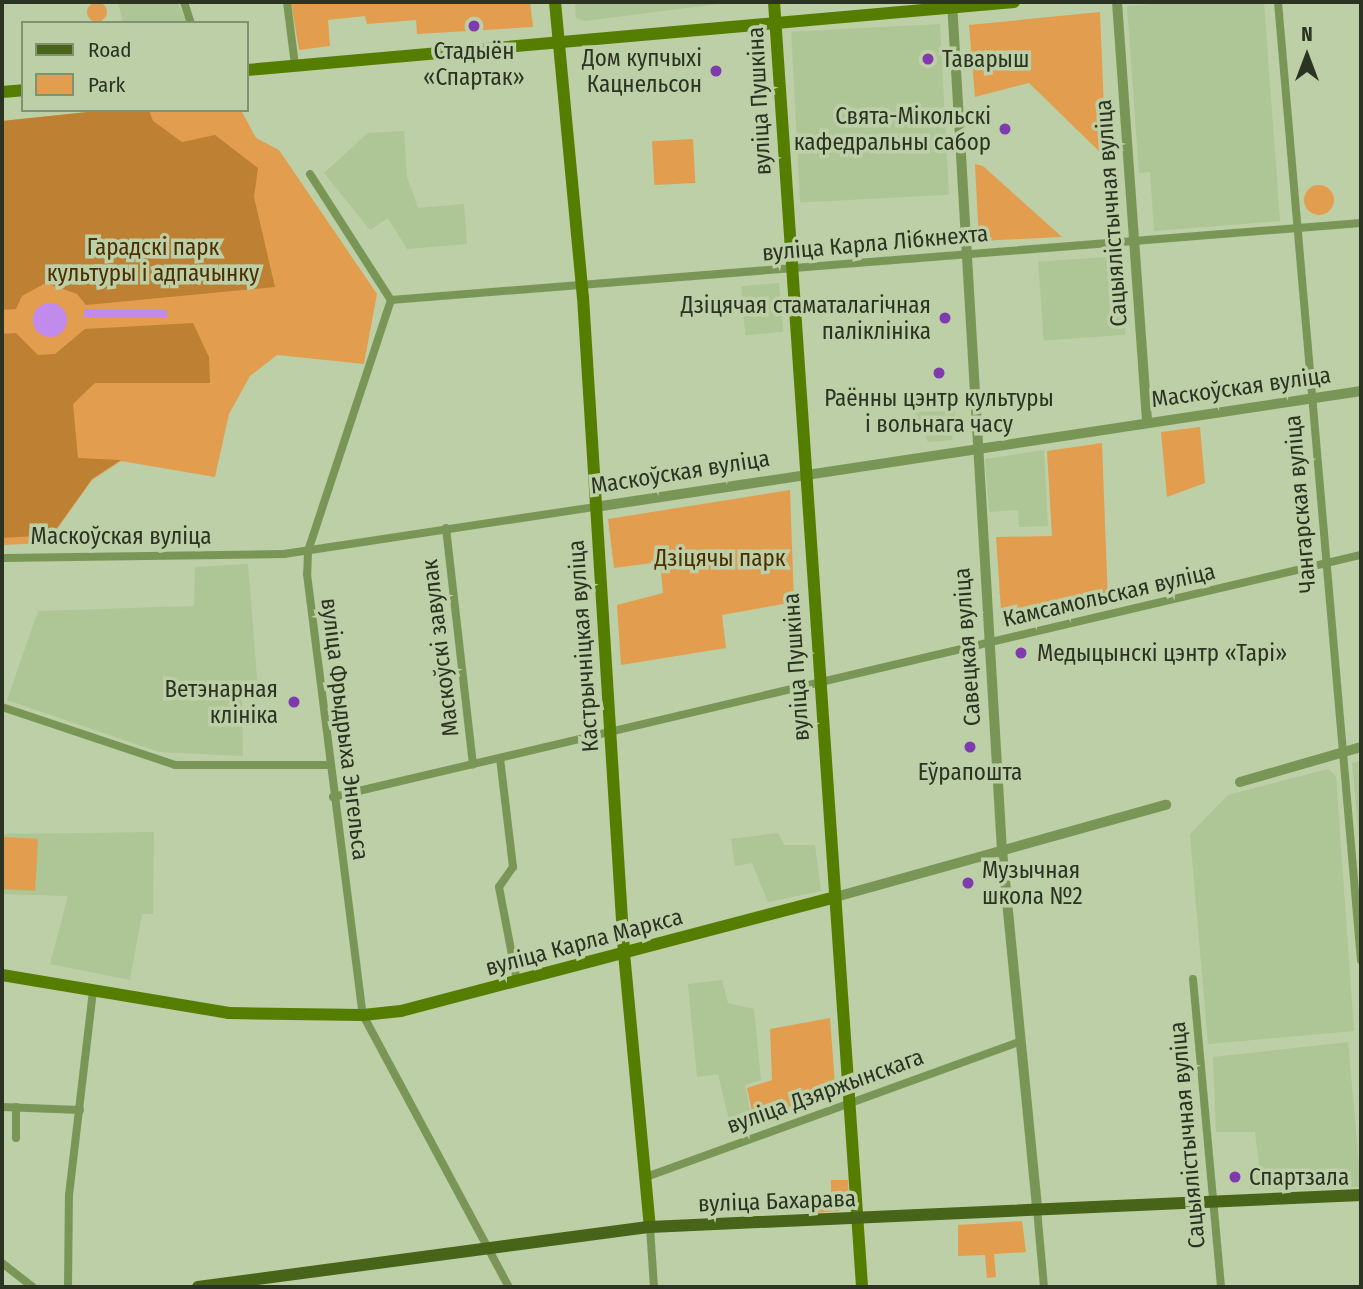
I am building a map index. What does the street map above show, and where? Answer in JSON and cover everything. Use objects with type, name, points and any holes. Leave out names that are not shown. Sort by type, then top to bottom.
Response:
[{"type":"main road","name":"Кастрычніцкая вуліца","points":[[555,2],[581,286],[624,953],[650,1227]]},
{"type":"main road","name":"вуліца Пушкіна","points":[[774,2],[832,898],[862,1287]]},
{"type":"main road","points":[[248,70],[952,4],[1014,2]]},
{"type":"main road","points":[[2,92],[21,90]]},
{"type":"main road","name":"вуліца Карла Маркса","points":[[2,975],[229,1013],[363,1015],[517,981],[832,898]]},
{"type":"main road","name":"вуліца Бахарава","points":[[198,1287],[650,1227],[1361,1195]]},
{"type":"street","points":[[184,2],[190,21]]},
{"type":"street","points":[[287,2],[295,65]]},
{"type":"street","name":"Сацыялістычная вуліца","points":[[1117,2],[1147,422]]},
{"type":"street","name":"Чангарская вуліца","points":[[1278,2],[1294,229],[1361,960]]},
{"type":"street","name":"Савецкая вуліца","points":[[952,4],[976,449],[1002,850],[1018,1042],[1044,1287]]},
{"type":"street","points":[[310,174],[391,300]]},
{"type":"street","name":"вуліца Карла Лібкнехта","points":[[391,300],[1361,223]]},
{"type":"street","name":"вуліца Фрыдрыха Энгельса","points":[[391,300],[308,551],[329,765],[363,1015],[509,1287]]},
{"type":"street","name":"Маскоўская вуліца","points":[[2,558],[308,551],[1361,391]]},
{"type":"street","name":"Маскоўскі завулак","points":[[446,528],[473,764]]},
{"type":"street","name":"Камсамольская вуліца","points":[[334,797],[1361,555]]},
{"type":"street","points":[[2,707],[175,765],[329,765]]},
{"type":"street","points":[[1240,782],[1361,747]]},
{"type":"street","points":[[500,758],[513,867],[499,887],[517,981]]},
{"type":"street","name":"вуліца Карла Маркса","points":[[832,898],[1166,805]]},
{"type":"street","name":"Сацыялістычная вуліца","points":[[1193,979],[1222,1287]]},
{"type":"street","points":[[68,1287],[80,1110],[93,989]]},
{"type":"street","name":"вуліца Дзяржынскага","points":[[646,1177],[1018,1042]]},
{"type":"street","points":[[2,1107],[80,1110]]},
{"type":"street","points":[[16,1107],[16,1138]]},
{"type":"street","name":"Кастрычніцкая вуліца","points":[[650,1227],[654,1287]]},
{"type":"street","points":[[2,1263],[33,1287]]},
{"type":"shaded area","points":[[118,2],[177,2],[186,21],[123,21]]},
{"type":"shaded area","points":[[575,2],[733,2],[585,21],[576,18]]},
{"type":"shaded area","points":[[1175,2],[1264,2],[1280,221],[1154,231],[1150,172],[1139,173],[1127,6]]},
{"type":"shaded area","points":[[940,24],[949,195],[800,203],[791,32]]},
{"type":"shaded area","points":[[404,131],[407,177],[418,208],[464,204],[467,244],[407,249],[388,218],[370,230],[324,173],[368,133]]},
{"type":"shaded area","points":[[1120,256],[1126,335],[1044,341],[1038,262]]},
{"type":"shaded area","points":[[779,283],[783,332],[745,335],[741,286]]},
{"type":"shaded area","points":[[50,303],[62,308],[67,320],[62,332],[50,337],[38,332],[33,320],[38,308]]},
{"type":"shaded area","points":[[84,309],[167,309],[167,317],[84,317]]},
{"type":"shaded area","points":[[955,411],[952,440],[928,442],[915,412]]},
{"type":"shaded area","points":[[1044,450],[1048,526],[1019,527],[1018,510],[989,512],[985,459]]},
{"type":"shaded area","points":[[248,564],[258,691],[242,692],[243,756],[159,752],[7,700],[38,611],[194,606],[195,567]]},
{"type":"shaded area","points":[[1361,761],[1361,858],[1352,763]]},
{"type":"shaded area","points":[[1328,769],[1336,776],[1354,1031],[1208,1044],[1190,834],[1228,795]]},
{"type":"shaded area","points":[[154,832],[153,914],[142,914],[130,980],[50,964],[68,896],[2,894],[2,834]]},
{"type":"shaded area","points":[[778,833],[784,845],[815,845],[821,891],[768,902],[752,863],[735,866],[731,839]]},
{"type":"shaded area","points":[[722,980],[728,1003],[754,1009],[761,1080],[745,1085],[753,1126],[732,1132],[718,1074],[697,1077],[688,984]]},
{"type":"shaded area","points":[[1348,1042],[1361,1187],[1250,1189],[1248,1168],[1259,1165],[1255,1132],[1216,1132],[1213,1057]]},
{"type":"green space","points":[[93,2],[101,2],[107,8],[107,16],[102,21],[92,21],[87,16],[87,8]]},
{"type":"green space","name":"Стадыён «Спартак»","points":[[291,2],[530,2],[533,27],[417,34],[416,20],[367,24],[365,16],[328,20],[330,46],[299,50]]},
{"type":"green space","points":[[1100,12],[1106,158],[1029,83],[975,97],[969,25]]},
{"type":"green space","name":"Гарадскі парк культуры і адпачынку","points":[[88,112],[242,112],[256,138],[279,150],[377,294],[364,364],[277,355],[250,376],[229,414],[215,477],[121,461],[92,480],[47,543],[2,545],[2,121]]},
{"type":"green space","points":[[88,112],[150,112],[153,121],[182,142],[215,135],[258,168],[254,197],[275,287],[86,305],[77,294],[46,283],[22,296],[16,309],[2,310],[2,121]]},
{"type":"green space","points":[[693,139],[695,183],[654,185],[652,141]]},
{"type":"green space","points":[[975,164],[983,166],[1062,237],[979,241]]},
{"type":"green space","points":[[1319,185],[1330,189],[1334,200],[1330,211],[1319,215],[1308,211],[1304,200],[1308,189]]},
{"type":"green space","points":[[193,323],[209,357],[210,383],[95,383],[73,404],[78,458],[121,460],[92,479],[52,535],[2,538],[2,334],[16,333],[38,355],[55,354],[85,329]]},
{"type":"green space","points":[[1200,427],[1205,483],[1167,497],[1161,432]]},
{"type":"green space","points":[[1102,443],[1108,603],[1002,625],[996,537],[1052,536],[1047,451]]},
{"type":"green space","name":"Дзіцячы парк","points":[[790,490],[794,602],[722,615],[726,648],[621,665],[617,605],[663,593],[660,562],[614,568],[608,519]]},
{"type":"green space","points":[[4,837],[38,839],[35,891],[2,889]]},
{"type":"green space","points":[[830,1018],[836,1097],[755,1125],[747,1088],[772,1080],[770,1029]]},
{"type":"green space","points":[[831,1180],[848,1180],[849,1203],[838,1211],[815,1213],[815,1193],[831,1193]]},
{"type":"green space","points":[[1022,1221],[1026,1252],[994,1254],[996,1277],[987,1278],[985,1255],[958,1256],[958,1225]]},
{"type":"place","name":"Стадыён «Спартак»","points":[[474,26]]},
{"type":"place","name":"Таварыш","points":[[928,59]]},
{"type":"place","name":"Дом купчыхі Кацнельсон","points":[[716,71]]},
{"type":"place","name":"Свята-Мікольскі кафедральны сабор","points":[[1005,129]]},
{"type":"place","name":"Дзіцячая стаматалагічная паліклініка","points":[[945,318]]},
{"type":"place","name":"Раённы цэнтр культуры і вольнага часу","points":[[939,373]]},
{"type":"place","name":"Медыцынскі цэнтр «Тарі»","points":[[1021,653]]},
{"type":"place","name":"Ветэнарная клініка","points":[[294,702]]},
{"type":"place","name":"Еўрапошта","points":[[970,747]]},
{"type":"place","name":"Музычная школа №2","points":[[968,883]]},
{"type":"place","name":"Спартзала","points":[[1235,1177]]}]
